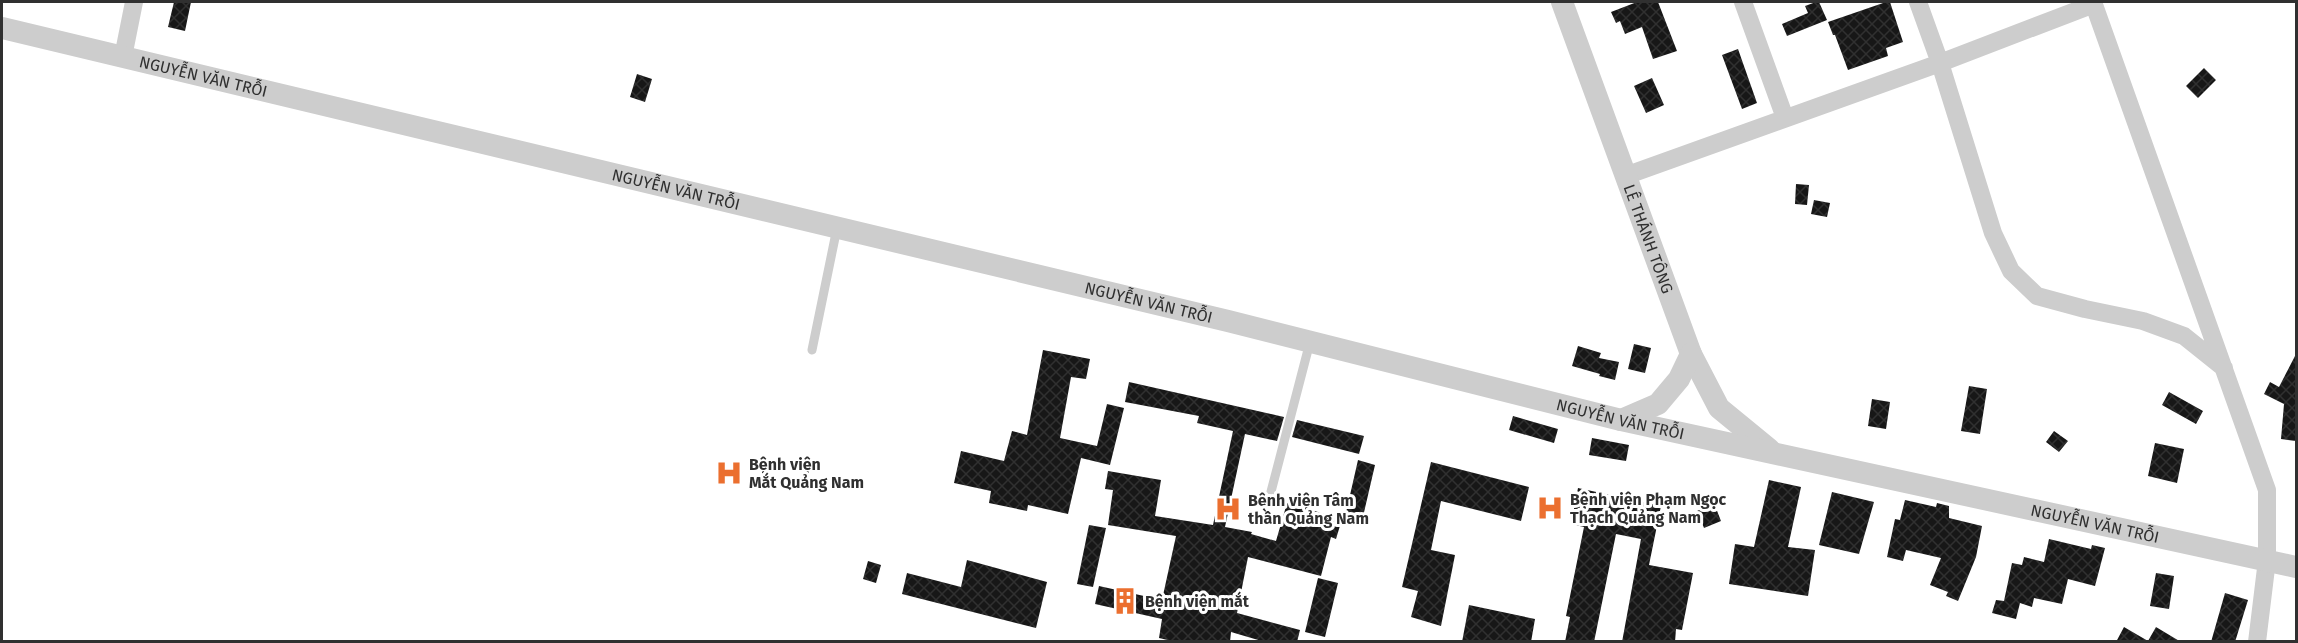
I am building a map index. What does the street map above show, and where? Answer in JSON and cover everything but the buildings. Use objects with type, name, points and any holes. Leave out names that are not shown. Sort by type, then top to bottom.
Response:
[{"type":"street","points":[[123,57],[134,2]]},
{"type":"street","name":"LÊ THÁNH TÔNG","points":[[1562,2],[1691,354],[1719,408],[1772,452]]},
{"type":"street","points":[[1743,2],[1785,118]]},
{"type":"street","points":[[1918,2],[1940,63],[1993,233],[2011,271],[2037,296],[2143,321],[2184,336],[2224,368]]},
{"type":"street","points":[[1625,176],[1940,63],[2094,3],[2267,490],[2267,560],[2257,642]]},
{"type":"street","name":"NGUYỄN VĂN TRỖI","points":[[2,28],[1310,342],[1620,420],[2296,567]]},
{"type":"street","points":[[1620,420],[1658,404],[1679,379],[1691,354]]},
{"type":"lane","points":[[812,350],[837,228]]},
{"type":"lane","points":[[1267,507],[1310,342]]},
{"type":"place","name":"Bệnh viện Mắt Quảng Nam","points":[[729,473]]},
{"type":"place","name":"Bệnh viện Phạm Ngọc Thạch Quảng Nam","points":[[1550,508]]},
{"type":"place","name":"Bệnh viện Tâm thần Quảng Nam","points":[[1228,509]]},
{"type":"place","name":"Bệnh viện mắt","points":[[1125,601]]}]
